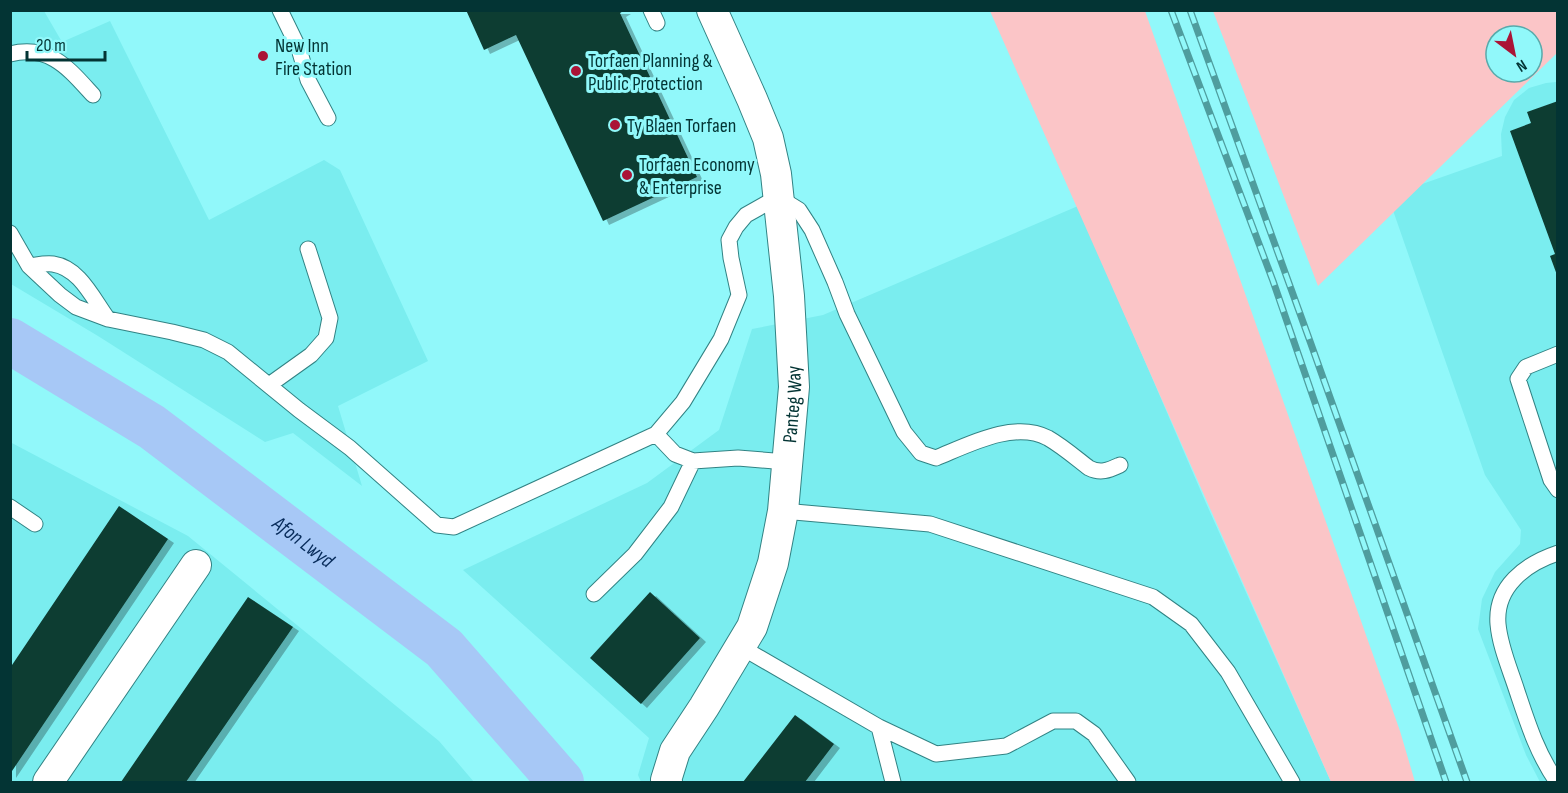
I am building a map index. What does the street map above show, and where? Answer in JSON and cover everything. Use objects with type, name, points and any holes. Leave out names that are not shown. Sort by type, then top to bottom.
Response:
[{"type":"street","name":"Panteg Way","points":[[667,783],[675,751],[752,627],[773,563],[783,511],[794,387],[789,296],[776,174],[768,138],[712,10]]},
{"type":"street","points":[[48,783],[196,565]]},
{"type":"lane","points":[[280,10],[299,49],[308,80],[328,118]]},
{"type":"lane","points":[[10,54],[22,51],[46,55],[63,64],[93,95]]},
{"type":"lane","points":[[10,233],[29,266],[76,307],[108,319],[204,340],[228,352],[350,448],[437,525],[454,527],[656,434],[683,402],[721,339],[739,295],[729,240],[746,215],[778,197],[799,210],[812,230],[876,377],[904,432],[921,453],[936,458],[992,437],[1022,431],[1048,438],[1089,468],[1097,471],[1104,472],[1120,465]]},
{"type":"lane","points":[[268,385],[311,355],[326,338],[330,318],[308,249]]},
{"type":"lane","points":[[29,266],[51,264],[62,267],[78,277],[108,319]]},
{"type":"lane","points":[[1557,354],[1526,367],[1518,379],[1551,480],[1557,490]]},
{"type":"lane","points":[[656,434],[675,454],[693,461],[738,458],[787,462]]},
{"type":"lane","points":[[594,594],[635,554],[671,507],[693,461]]},
{"type":"lane","points":[[10,507],[35,524]]},
{"type":"lane","points":[[783,511],[930,524],[1153,597],[1191,624],[1220,662],[1292,783]]},
{"type":"lane","points":[[1557,553],[1535,562],[1507,587],[1498,610],[1498,624],[1503,648],[1532,738],[1557,783]]},
{"type":"lane","points":[[741,647],[879,727],[936,754],[1006,746],[1053,721],[1076,722],[1094,734],[1128,783]]},
{"type":"lane","points":[[879,727],[893,783]]},
{"type":"shaded area","points":[[11,11],[44,11],[62,42],[110,21],[209,220],[324,160],[340,170],[428,361],[338,406],[362,486],[293,433],[265,442],[11,284]]},
{"type":"shaded area","points":[[990,11],[1145,11],[1400,731],[1415,782],[1331,782]]},
{"type":"shaded area","points":[[1213,11],[1557,11],[1557,53],[1544,66],[1544,24],[1484,24],[1484,84],[1525,84],[1318,286]]},
{"type":"shaded area","points":[[1556,82],[1557,84],[1557,782],[1540,782],[1526,755],[1478,629],[1482,599],[1495,572],[1520,544],[1521,530],[1485,475],[1388,196],[1502,156],[1501,134],[1505,117],[1514,100],[1529,88]]},
{"type":"shaded area","points":[[1078,206],[1206,503],[1331,782],[641,782],[638,775],[649,738],[463,570],[647,483],[719,430],[752,329],[823,315]]},
{"type":"shaded area","points":[[10,442],[188,536],[439,741],[474,782],[11,782]]},
{"type":"building","name":"Ty Blaen Torfaen","points":[[466,10],[625,10],[620,13],[697,177],[603,221],[516,35],[484,50]]},
{"type":"building","points":[[1558,101],[1557,275],[1550,256],[1555,254],[1510,131],[1531,123],[1527,112]]},
{"type":"building","points":[[119,506],[168,539],[10,774],[10,668]]},
{"type":"building","points":[[650,592],[700,638],[641,704],[590,658]]},
{"type":"building","points":[[248,597],[293,627],[186,782],[121,782]]},
{"type":"building","points":[[795,715],[834,744],[805,782],[743,782]]},
{"type":"waterway","name":"Afon Lwyd","points":[[10,341],[152,427],[444,648],[561,782]]},
{"type":"railway","points":[[1171,10],[1273,281],[1446,782]]},
{"type":"railway","points":[[1190,10],[1467,782]]},
{"type":"place","name":"New Inn Fire Station","points":[[263,56]]},
{"type":"place","name":"Torfaen Planning & Public Protection","points":[[576,71]]},
{"type":"place","name":"Ty Blaen Torfaen","points":[[615,125]]},
{"type":"place","name":"Torfaen Economy & Enterprise","points":[[627,175]]}]
